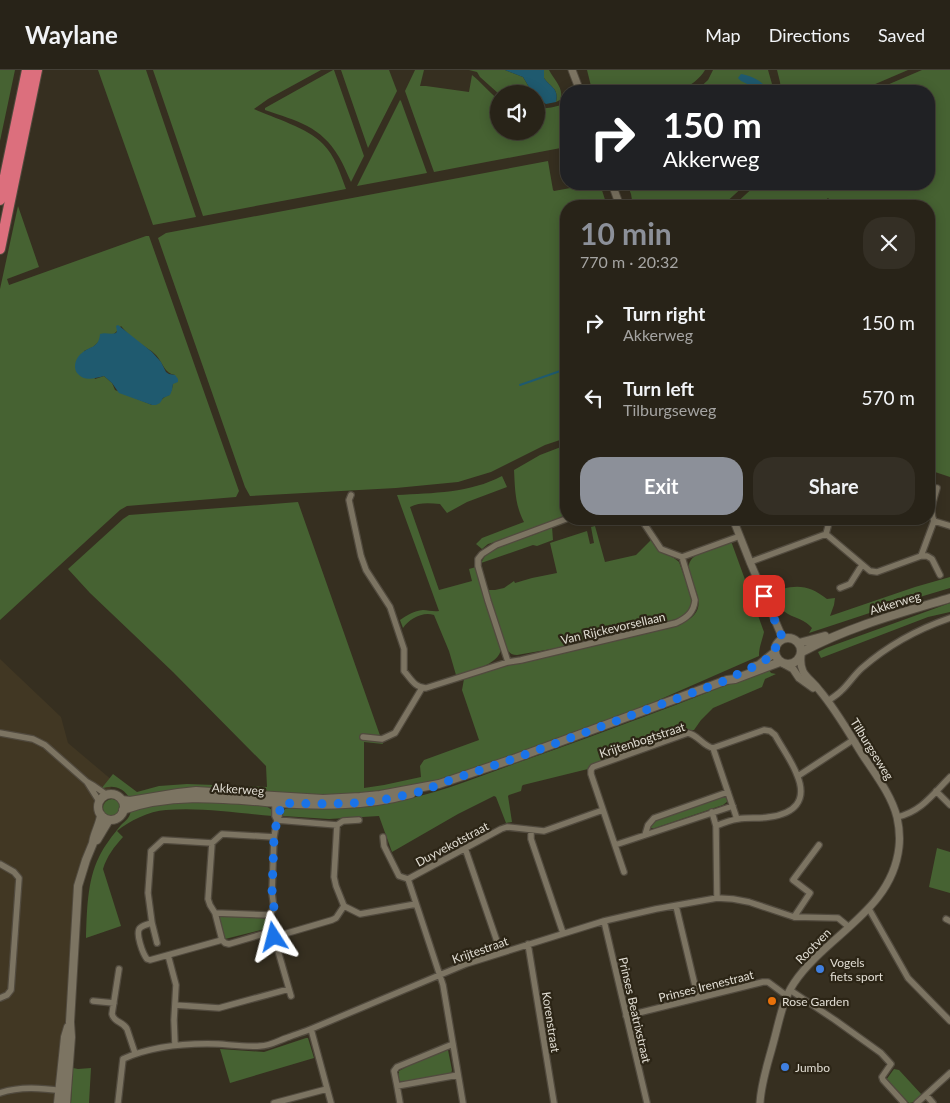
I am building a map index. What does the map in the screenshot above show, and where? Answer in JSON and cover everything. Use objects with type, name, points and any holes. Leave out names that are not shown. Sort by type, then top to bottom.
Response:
[{"type":"highway","points":[[0,200],[27,70]]},
{"type":"highway","points":[[0,249],[37,70]]},
{"type":"main road","name":"Akkerweg","points":[[799,643],[846,631],[950,598]]},
{"type":"main road","name":"Akkerweg","points":[[801,654],[846,631]]},
{"type":"main road","points":[[792,638],[799,643],[801,654],[794,663],[782,663],[777,659],[776,645],[783,639],[792,638]]},
{"type":"main road","name":"Akkerweg","points":[[124,810],[179,798],[196,797],[278,802],[380,795],[439,784],[516,758],[727,680],[759,664],[775,652]]},
{"type":"main road","name":"Akkerweg","points":[[727,680],[735,679],[771,664],[782,663]]},
{"type":"main road","name":"Akkerweg","points":[[122,800],[130,801],[196,791],[278,802]]},
{"type":"main road","points":[[107,795],[115,795],[122,800],[124,810],[117,819],[106,819],[98,810],[99,801],[107,795]]},
{"type":"main road","points":[[58,1103],[63,1091],[71,1037],[70,1022],[78,886],[101,815]]},
{"type":"main road","points":[[93,843],[109,820]]},
{"type":"main road","points":[[63,1091],[66,1103]]},
{"type":"street","points":[[572,70],[578,85]]},
{"type":"street","points":[[935,496],[937,488]]},
{"type":"street","points":[[351,494],[349,500],[366,570],[390,607],[404,649],[404,671],[417,687],[422,688],[395,732],[382,739],[363,737]]},
{"type":"street","points":[[508,662],[488,601],[478,560],[482,554],[496,545],[560,520]]},
{"type":"street","points":[[935,521],[950,526]]},
{"type":"street","points":[[645,525],[661,549],[682,557],[740,536]]},
{"type":"street","points":[[735,525],[783,639]]},
{"type":"street","points":[[826,534],[828,525]]},
{"type":"street","points":[[921,556],[933,525]]},
{"type":"street","points":[[750,562],[826,534]]},
{"type":"street","points":[[826,534],[870,570],[877,572],[921,556],[927,556],[932,559],[940,575]]},
{"type":"street","name":"Van Rijckevorsellaan","points":[[422,688],[508,662],[676,623],[691,612],[695,600],[682,557]]},
{"type":"street","points":[[840,588],[850,584],[862,565]]},
{"type":"street","points":[[826,698],[841,691],[860,670],[880,653],[908,636],[950,618]]},
{"type":"street","name":"Tilburgseweg","points":[[801,654],[800,666],[803,672],[826,698],[890,798],[897,817]]},
{"type":"street","name":"Tilburgseweg","points":[[782,663],[793,669],[799,678],[826,698]]},
{"type":"street","points":[[716,826],[737,819],[771,817],[785,813],[799,802],[802,793],[798,776],[774,734],[770,731],[764,730],[713,748],[737,819]]},
{"type":"street","points":[[0,733],[33,739],[45,745],[87,782],[107,795]]},
{"type":"street","name":"Krijtenbogtstraat","points":[[624,872],[591,774],[593,767],[688,733],[693,734],[713,748]]},
{"type":"street","points":[[798,776],[853,740]]},
{"type":"street","points":[[897,817],[906,815],[921,806],[950,777]]},
{"type":"street","points":[[87,782],[99,801]]},
{"type":"street","points":[[936,791],[950,805]]},
{"type":"street","points":[[644,835],[654,818],[728,792]]},
{"type":"street","points":[[269,915],[274,908],[272,893],[274,837],[279,816],[278,802]]},
{"type":"street","points":[[615,845],[733,806]]},
{"type":"street","name":"Duyvekotstraat","points":[[463,1103],[443,986],[408,878],[501,828],[544,831],[602,810]]},
{"type":"street","points":[[712,812],[716,826],[717,898]]},
{"type":"street","name":"Rootven","points":[[760,1103],[766,1072],[788,993],[794,983],[823,950],[869,909],[883,892],[891,877],[896,861],[899,838],[897,817]]},
{"type":"street","points":[[277,820],[337,825],[343,821],[359,820]]},
{"type":"street","points":[[337,825],[334,877],[344,906],[360,914],[416,904]]},
{"type":"street","points":[[531,830],[531,839],[563,933]]},
{"type":"street","points":[[274,837],[222,834],[212,843],[208,899],[215,913],[222,940],[225,943],[229,944],[332,920],[336,918],[344,906]]},
{"type":"street","points":[[383,837],[384,846],[399,876],[408,878]]},
{"type":"street","points":[[157,943],[148,893],[151,851],[163,840],[212,843]]},
{"type":"street","points":[[794,917],[810,893],[792,880],[819,845]]},
{"type":"street","points":[[465,848],[502,953]]},
{"type":"street","points":[[0,864],[14,872],[19,878],[11,990],[7,996],[0,998]]},
{"type":"street","name":"Krijtestraat","points":[[118,1103],[123,1059],[135,1053],[176,1045],[262,1046],[272,1044],[311,1030],[466,964],[604,921],[717,898],[749,902],[794,917],[838,918],[849,927]]},
{"type":"street","points":[[676,906],[698,998]]},
{"type":"street","points":[[869,909],[908,978],[950,1021]]},
{"type":"street","points":[[215,913],[269,915]]},
{"type":"street","points":[[269,915],[291,996]]},
{"type":"street","name":"Prinses Beatrixstraat","points":[[604,921],[647,1103]]},
{"type":"street","points":[[152,923],[142,926],[138,933],[144,956],[150,960],[222,940]]},
{"type":"street","name":"Korenstraat","points":[[528,944],[554,1103]]},
{"type":"street","points":[[168,955],[176,985],[174,1020],[176,1045]]},
{"type":"street","points":[[119,969],[112,1014],[116,1021],[125,1025],[135,1053]]},
{"type":"street","name":"Prinses Irenestraat","points":[[626,1016],[768,982],[835,1020],[881,1053],[891,1064],[882,1077],[883,1080],[904,1103]]},
{"type":"street","points":[[175,1005],[219,1008],[289,989]]},
{"type":"street","points":[[92,1000],[114,1003]]},
{"type":"street","points":[[311,1030],[331,1103]]},
{"type":"street","points":[[400,1103],[394,1071],[397,1067],[453,1044]]},
{"type":"street","points":[[917,1103],[950,1073]]},
{"type":"street","points":[[397,1086],[458,1075]]},
{"type":"street","points":[[0,1093],[22,1088],[63,1091]]},
{"type":"street","points":[[274,1103],[328,1088]]},
{"type":"street","points":[[926,1095],[933,1103]]},
{"type":"shaded area","points":[[0,659],[61,717],[68,743],[113,781],[79,882],[61,1103],[0,1103]]},
{"type":"green space","points":[[0,70],[15,70],[0,141]]},
{"type":"green space","points":[[98,70],[146,70],[196,217],[153,225]]},
{"type":"green space","points":[[153,70],[321,70],[268,99],[254,109],[300,128],[317,138],[331,154],[346,189],[203,216]]},
{"type":"green space","points":[[333,70],[364,156],[351,182],[339,157],[316,131],[265,110],[265,108]]},
{"type":"green space","points":[[341,70],[389,70],[397,91],[368,148]]},
{"type":"green space","points":[[415,70],[424,70],[420,86],[469,92],[472,75],[490,92],[490,140],[545,140],[545,108],[560,105],[560,148],[434,172],[405,91]]},
{"type":"green space","points":[[469,70],[505,70],[523,77],[528,85],[490,86],[477,72]]},
{"type":"green space","points":[[544,70],[549,70],[560,88],[560,100],[556,102],[555,91],[544,78]]},
{"type":"green space","points":[[587,70],[705,70],[690,85],[591,85]]},
{"type":"green space","points":[[713,70],[768,70],[772,85],[703,85],[708,80]]},
{"type":"green space","points":[[777,70],[908,70],[873,85],[780,85]]},
{"type":"green space","points":[[922,70],[950,70],[950,477],[935,472],[935,200],[830,200],[828,198],[826,200],[740,200],[750,190],[935,190],[935,85],[887,85]]},
{"type":"green space","points":[[400,100],[427,173],[357,186]]},
{"type":"green space","points":[[548,161],[554,191],[602,190],[605,200],[560,200],[560,440],[545,445],[491,472],[458,482],[396,488],[250,496],[245,487],[158,238],[166,233]]},
{"type":"green space","points":[[629,190],[739,190],[729,200],[632,200]]},
{"type":"green space","points":[[18,206],[39,267],[7,279],[9,285],[149,236],[239,491],[236,497],[127,506],[120,510],[0,620],[0,289]],"holes":[[[121,326],[134,339],[156,355],[168,372],[175,375],[169,395],[155,404],[152,405],[115,390],[112,383],[104,376],[95,379],[84,351],[93,347],[107,334],[114,334]]]},
{"type":"green space","points":[[560,447],[560,518],[521,534],[488,544],[482,549],[476,544],[482,538],[524,522],[517,503],[514,470],[540,455]]},
{"type":"green space","points":[[502,476],[507,487],[467,502],[447,513],[440,504],[428,503],[410,507],[439,590],[472,581],[469,569],[476,567],[501,649],[499,655],[490,663],[456,675],[449,651],[434,615],[425,614],[417,617],[403,628],[400,620],[423,610],[439,611],[397,495],[438,493],[464,489],[490,482]]},
{"type":"green space","points":[[298,502],[383,744],[364,742],[364,788],[421,777],[420,766],[424,760],[479,740],[462,690],[464,679],[506,665],[679,624],[691,618],[697,610],[699,601],[690,575],[689,567],[691,560],[704,551],[731,541],[764,632],[759,656],[645,706],[469,771],[434,782],[372,795],[130,799],[125,792],[118,788],[101,789],[113,774],[137,792],[159,786],[187,784],[267,787],[266,766],[68,569],[129,515]]},
{"type":"green space","points":[[595,526],[605,562],[636,555],[651,540],[660,551],[679,562],[692,603],[690,608],[680,618],[657,624],[587,639],[557,648],[517,655],[510,653],[506,647],[488,590],[504,588],[514,581],[515,583],[557,573],[550,543],[587,531],[590,544],[594,543],[591,527]]},
{"type":"green space","points":[[552,527],[553,540],[481,563],[487,552],[492,549]]},
{"type":"green space","points":[[950,577],[950,588],[809,633],[812,628],[809,625],[781,608],[776,600],[771,583],[778,583],[782,589],[806,588],[827,599],[835,598],[830,616]]},
{"type":"green space","points":[[950,603],[950,612],[928,617],[821,658],[818,652],[826,648]]},
{"type":"green space","points":[[768,668],[771,673],[776,674],[765,679],[762,687],[713,708],[694,730],[689,730],[588,769],[523,785],[521,791],[508,796],[512,822],[506,823],[494,796],[458,814],[392,852],[379,816],[329,819],[283,816],[282,814],[285,809],[290,808],[363,807],[441,790],[649,715]]},
{"type":"green space","points":[[726,797],[728,801],[723,805],[651,828],[651,824],[657,819]]},
{"type":"green space","points":[[112,799],[118,802],[121,808],[118,814],[112,817],[106,814],[103,808],[106,802]]},
{"type":"green space","points":[[191,800],[266,806],[272,810],[273,816],[179,809],[153,812],[127,824],[117,831],[123,837],[111,852],[103,869],[121,926],[86,938],[88,896],[95,866],[103,849],[118,829],[129,817],[131,810],[167,802]]},
{"type":"green space","points":[[937,848],[950,852],[950,893],[929,887]]},
{"type":"green space","points":[[217,912],[266,916],[269,928],[225,939]]},
{"type":"green space","points":[[308,1038],[314,1058],[230,1083],[220,1049],[264,1052]]},
{"type":"green space","points":[[446,1049],[448,1050],[452,1070],[451,1074],[405,1082],[399,1081],[399,1071]]},
{"type":"green space","points":[[73,1068],[91,1068],[89,1103],[71,1103]]},
{"type":"green space","points":[[894,1069],[899,1070],[922,1095],[914,1102],[909,1103],[886,1080]]},
{"type":"water","points":[[505,70],[544,70],[544,78],[555,91],[556,102],[545,103],[545,85],[528,85],[523,77]]},
{"type":"water","points":[[741,74],[756,79],[764,85],[749,85],[738,78]]},
{"type":"water","points":[[118,325],[152,352],[161,362],[166,372],[175,375],[178,379],[178,382],[173,384],[170,395],[163,398],[160,403],[152,405],[119,393],[104,376],[87,379],[76,372],[76,363],[80,355],[98,342],[100,334],[116,333],[116,326]]},
{"type":"waterway","points":[[520,385],[560,371]]},
{"type":"place","name":"Vogels fiets sport","points":[[820,969]]},
{"type":"place","name":"Rose Garden","points":[[772,1001]]},
{"type":"place","name":"Jumbo","points":[[785,1067]]},
{"type":"route","points":[[274,937],[269,915],[274,908],[272,893],[274,837],[281,803],[324,805],[381,801],[400,797],[516,758],[727,680],[759,664],[772,655],[779,641],[783,639],[764,596]]}]
